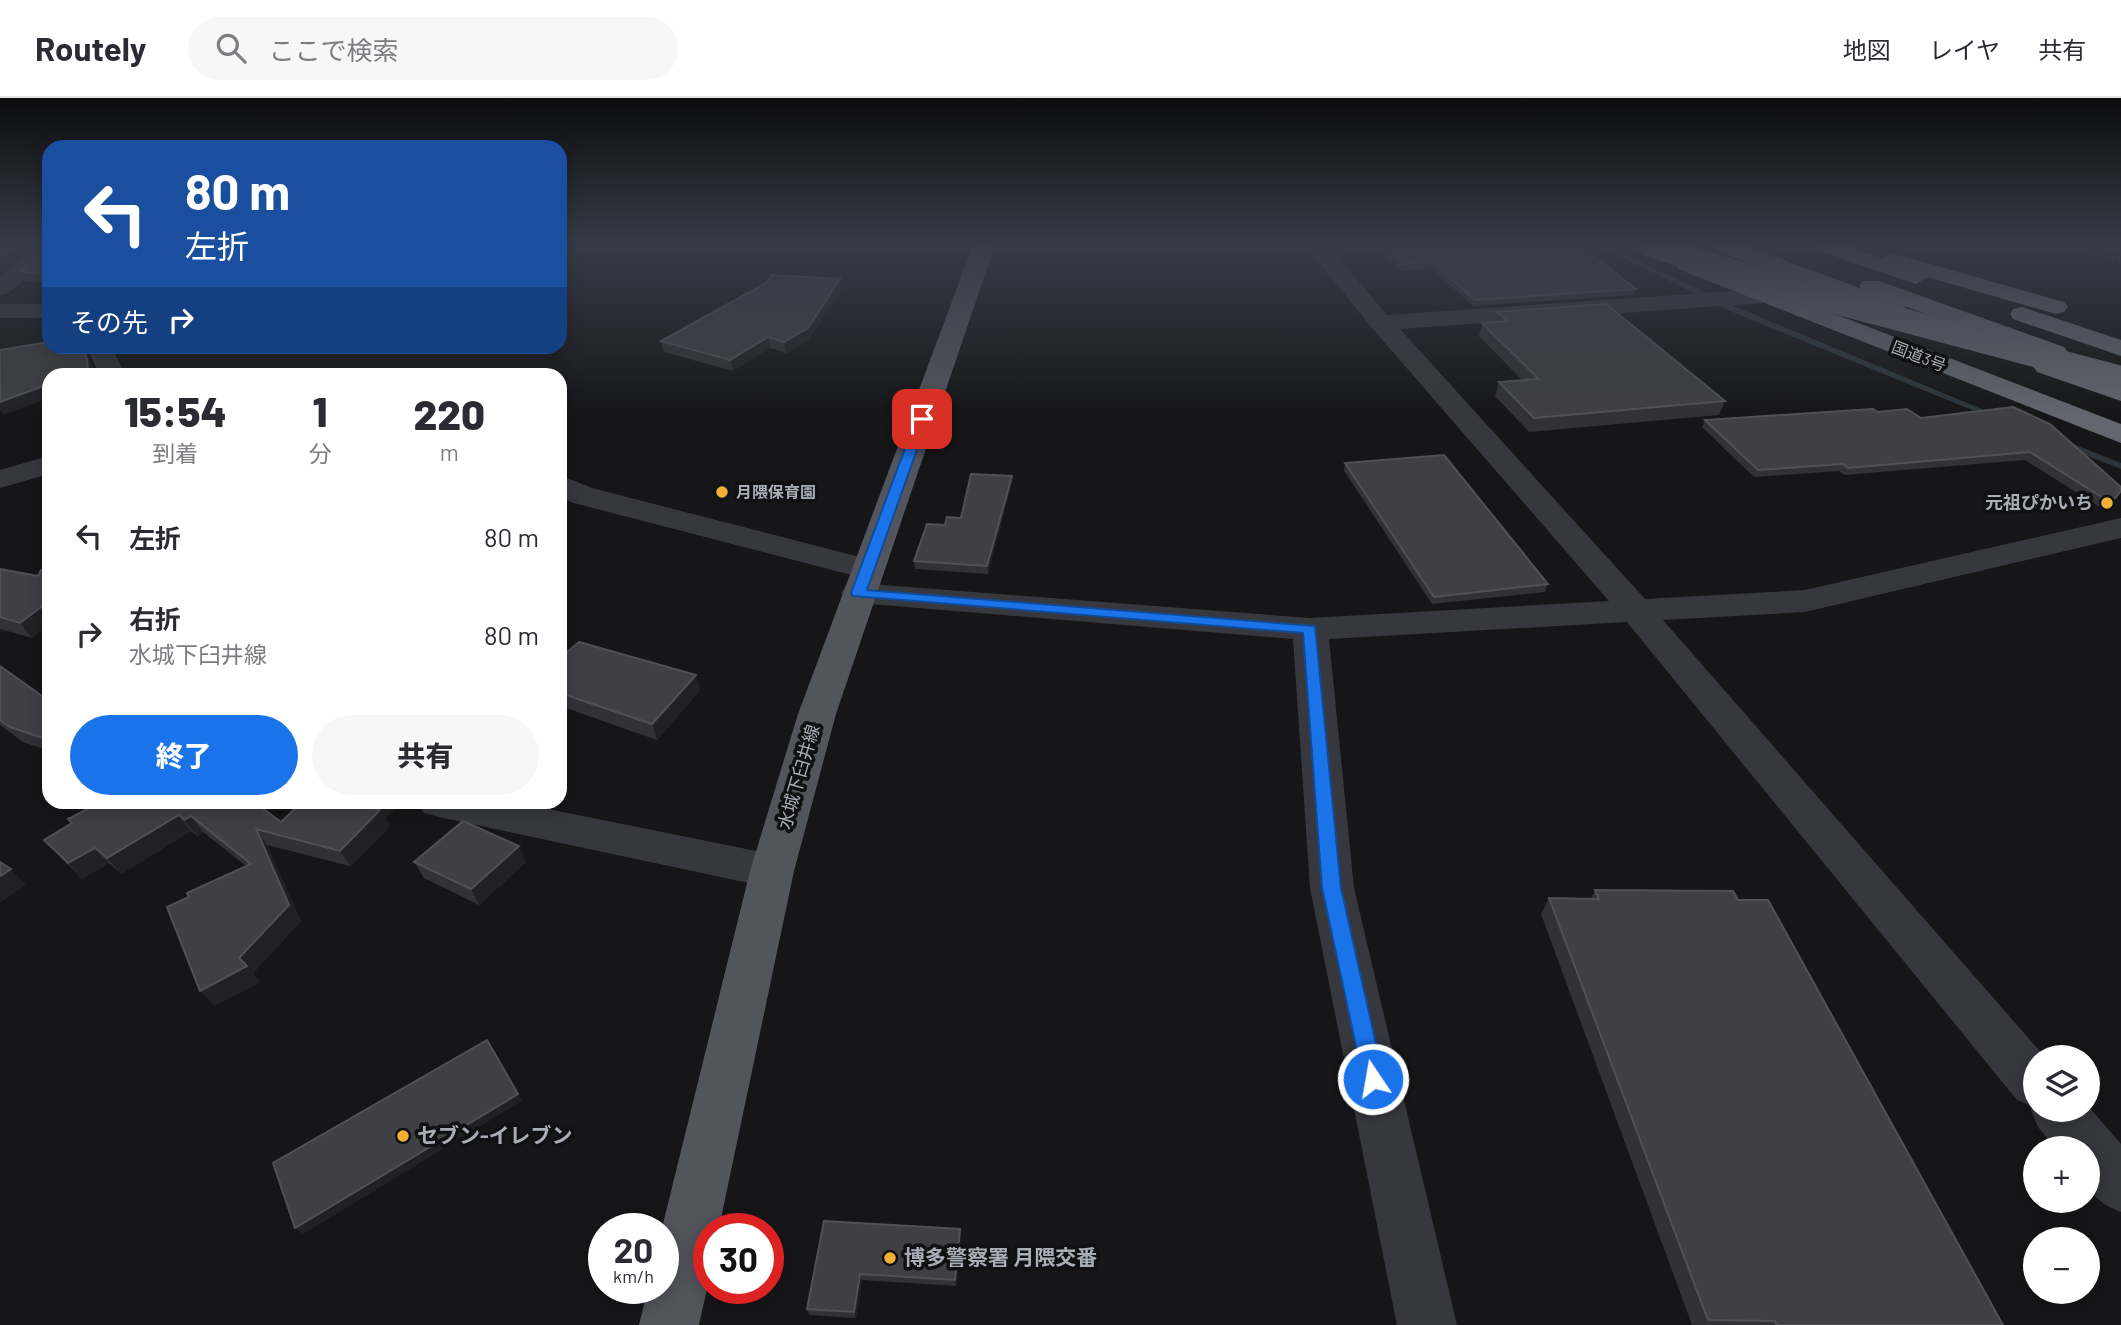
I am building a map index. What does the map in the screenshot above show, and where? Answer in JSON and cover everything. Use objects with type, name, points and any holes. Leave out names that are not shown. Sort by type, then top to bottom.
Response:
[{"type":"highway","name":"国道3号","points":[[1794,302],[2121,434]]},
{"type":"highway","points":[[1796,302],[2121,421]]},
{"type":"highway","points":[[1839,302],[2121,377]]},
{"type":"highway","points":[[1892,302],[2121,393]]},
{"type":"highway","points":[[1908,302],[2121,377]]},
{"type":"highway","points":[[1990,302],[2119,347]]},
{"type":"highway","points":[[2046,302],[2109,320]]},
{"type":"main road","name":"水城下臼井線","points":[[669,1325],[772,871],[817,714],[963,302]]},
{"type":"street","points":[[1364,302],[1634,608],[2023,1069]]},
{"type":"street","points":[[1381,323],[1661,302]]},
{"type":"street","points":[[0,311],[42,311]]},
{"type":"street","points":[[6,480],[42,467]]},
{"type":"street","points":[[567,488],[581,495],[863,581],[1310,629],[1634,608],[1805,601],[2121,528]]},
{"type":"street","points":[[1310,629],[1332,888],[1427,1325]]},
{"type":"street","points":[[473,809],[772,871]]},
{"type":"street","points":[[2067,1122],[2121,1185]]},
{"type":"building","points":[[731,302],[825,302],[808,328],[784,342],[768,337],[730,360],[661,341]]},
{"type":"building","points":[[1606,304],[1725,401],[1534,418],[1499,382],[1539,379],[1482,323],[1508,321],[1497,312]]},
{"type":"building","points":[[42,343],[42,354],[85,354],[88,368],[42,368],[42,387],[0,402],[0,350]]},
{"type":"building","points":[[2013,407],[2050,424],[2121,487],[2121,491],[2111,503],[2030,452],[1848,468],[1843,464],[1758,470],[1705,420],[1873,409],[1878,412],[1907,409],[1921,418]]},
{"type":"building","points":[[1444,455],[1548,584],[1434,597],[1345,463]]},
{"type":"building","points":[[971,474],[1012,476],[987,566],[914,561],[927,524],[945,525],[947,517],[961,518]]},
{"type":"building","points":[[0,569],[38,576],[42,570],[42,606],[20,623],[0,617]]},
{"type":"building","points":[[579,642],[696,675],[652,724],[567,695],[567,652]]},
{"type":"building","points":[[0,666],[42,696],[42,738],[10,727],[0,720]]},
{"type":"building","points":[[87,809],[263,809],[281,822],[295,809],[380,810],[340,851],[256,829],[289,905],[239,958],[247,966],[200,991],[167,907],[189,897],[187,893],[251,864],[191,816],[184,820],[179,815],[107,858],[95,848],[68,863],[44,840],[72,823],[68,819]]},
{"type":"building","points":[[463,821],[519,846],[471,889],[414,862]]},
{"type":"building","points":[[0,862],[11,869],[0,876]]},
{"type":"building","points":[[1595,890],[1733,891],[1738,900],[1768,900],[2003,1325],[1777,1325],[1775,1321],[1708,1320],[1549,898],[1599,899]]},
{"type":"building","name":"セブン-イレブン","points":[[487,1040],[518,1094],[295,1228],[273,1163]]},
{"type":"building","name":"博多警察署 月隈交番","points":[[824,1221],[960,1229],[955,1280],[860,1274],[854,1312],[807,1309]]},
{"type":"waterway","points":[[1719,302],[1997,417]]},
{"type":"waterway","points":[[2063,443],[2121,466]]},
{"type":"place","name":"月隈保育園","points":[[722,492]]},
{"type":"place","name":"元祖ぴかいち","points":[[2107,503]]},
{"type":"place","name":"セブン-イレブン","points":[[403,1136]]},
{"type":"place","name":"博多警察署 月隈交番","points":[[890,1258]]},
{"type":"route","points":[[922,419],[858,593],[1310,629],[1332,888],[1373,1079]]}]
